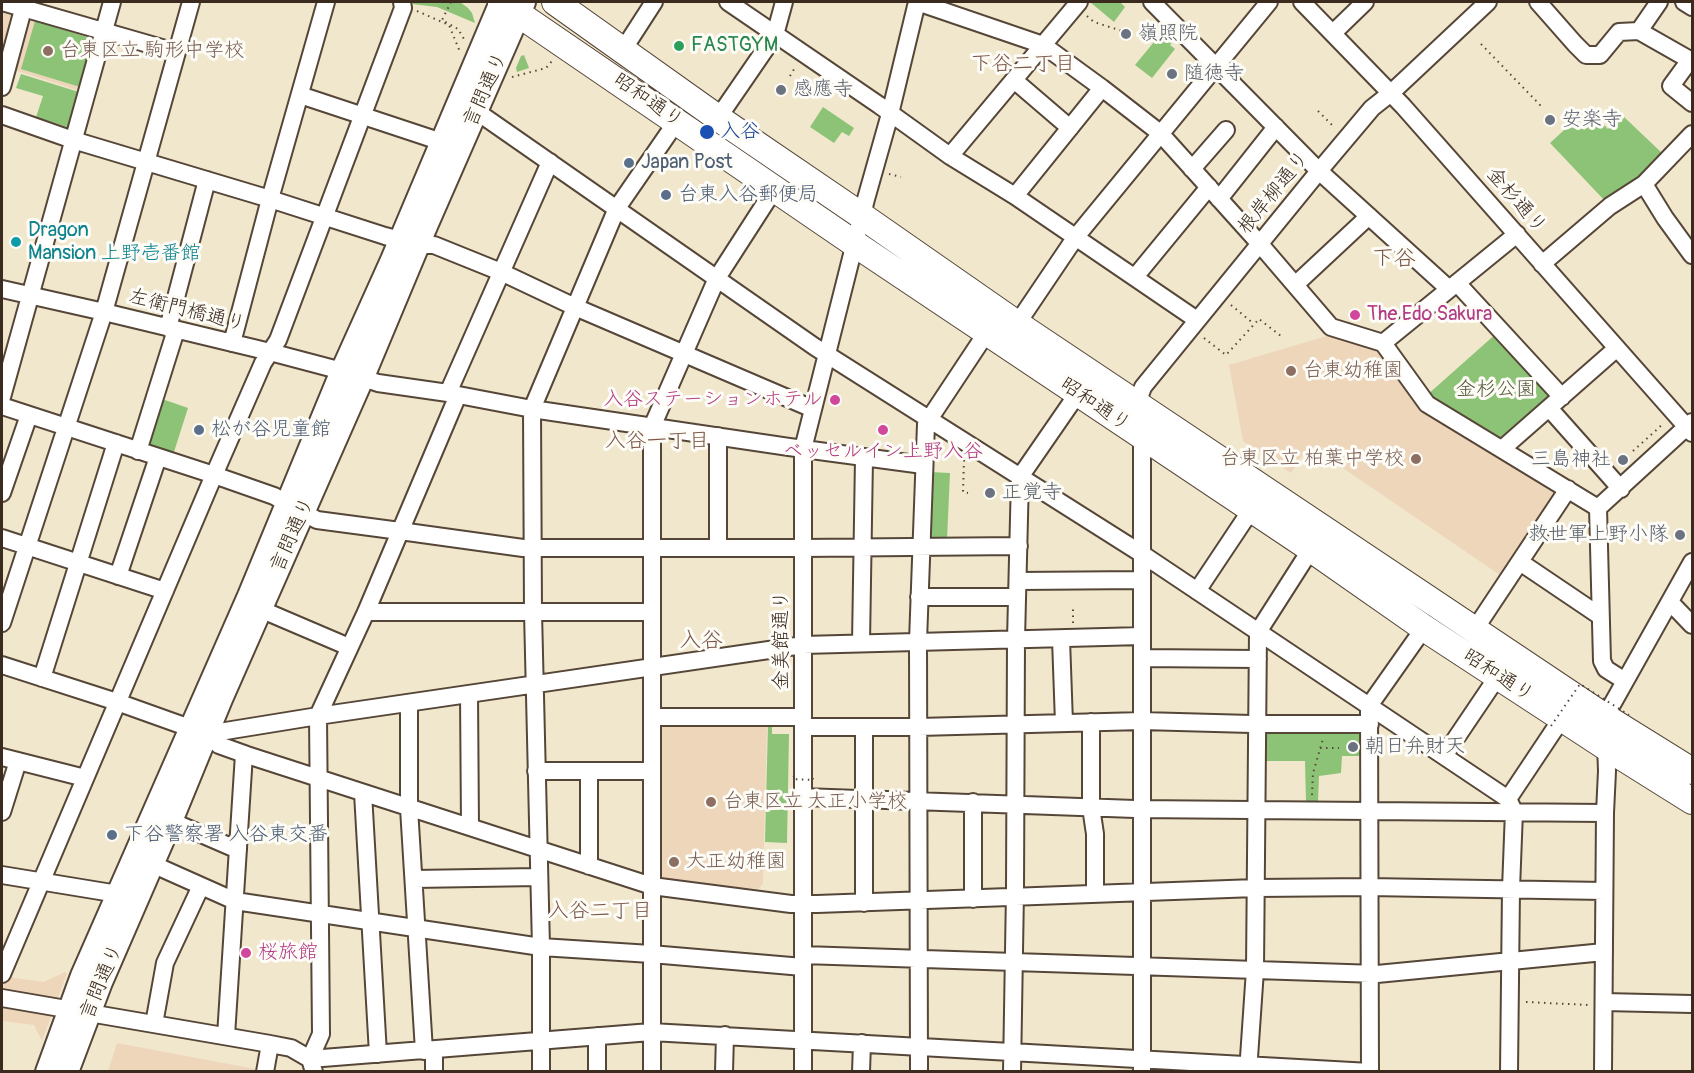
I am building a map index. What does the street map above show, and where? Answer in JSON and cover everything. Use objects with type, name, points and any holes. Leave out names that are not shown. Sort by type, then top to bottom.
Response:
[{"type":"highway","name":"昭和通り","points":[[555,2],[718,118],[1017,324],[1475,629],[1617,716],[1692,771]]},
{"type":"highway","name":"昭和通り","points":[[512,4],[855,244],[1498,676],[1557,722],[1606,747],[1692,801]]},
{"type":"main road","name":"言問通り","points":[[67,1071],[79,1010],[82,976],[118,894],[199,731],[409,243],[476,111],[512,4]]},
{"type":"main road","name":"言問通り","points":[[409,243],[442,142],[512,4]]},
{"type":"main road","name":"言問通り","points":[[47,1071],[152,864],[171,821],[199,731],[221,699],[260,609],[296,508]]},
{"type":"street","points":[[2,2],[24,5],[104,32],[176,52]]},
{"type":"street","points":[[2,397],[112,2]]},
{"type":"street","points":[[2,623],[105,312],[191,2]]},
{"type":"street","points":[[232,343],[326,2]]},
{"type":"street","points":[[623,50],[654,2]]},
{"type":"street","points":[[728,2],[950,156],[1015,196],[1136,277],[1198,327]]},
{"type":"street","points":[[718,118],[775,35],[784,2]]},
{"type":"street","points":[[917,2],[1043,45],[1102,88],[1161,133],[1331,327],[1383,343],[1427,404],[1598,508]]},
{"type":"street","name":"金美館通り","points":[[803,1071],[803,449],[917,2]]},
{"type":"street","points":[[1152,2],[1319,171],[1453,286],[1555,403],[1621,489]]},
{"type":"street","points":[[1017,324],[1075,238],[1269,2]]},
{"type":"street","name":"金杉通り","points":[[1302,2],[1391,93],[1691,428]]},
{"type":"street","points":[[1333,33],[1365,2]]},
{"type":"street","name":"根岸柳通り","points":[[1137,404],[1143,387],[1198,327],[1259,243],[1372,108],[1488,2]]},
{"type":"street","points":[[1538,2],[1586,55],[1600,55],[1619,32],[1639,31],[1690,60],[1671,86],[1692,103]]},
{"type":"street","points":[[1639,31],[1659,2]]},
{"type":"street","points":[[1684,2],[1692,7]]},
{"type":"street","points":[[950,156],[1077,4]]},
{"type":"street","points":[[2,87],[24,5]]},
{"type":"street","points":[[2,974],[214,475],[263,363],[278,340],[403,8],[407,5]]},
{"type":"street","points":[[1014,80],[1070,128]]},
{"type":"street","points":[[1015,196],[1102,88]]},
{"type":"street","points":[[300,96],[442,142]]},
{"type":"street","points":[[476,111],[827,355],[1142,554],[1444,756],[1511,805]]},
{"type":"street","points":[[2,115],[73,140],[409,243],[434,245],[501,272],[575,307],[813,409]]},
{"type":"street","points":[[541,1071],[532,409],[617,208],[677,121]]},
{"type":"street","points":[[1136,277],[1276,127]]},
{"type":"street","points":[[1192,169],[1226,130]]},
{"type":"street","points":[[1542,264],[1610,206],[1644,184],[1692,135]]},
{"type":"street","points":[[312,1065],[321,1034],[318,716],[400,531],[501,272],[550,162]]},
{"type":"street","points":[[138,451],[172,329],[207,180]]},
{"type":"street","points":[[1644,184],[1692,255]]},
{"type":"street","points":[[652,1071],[652,427],[717,278],[775,188]]},
{"type":"street","points":[[1295,285],[1369,216]]},
{"type":"street","points":[[1383,343],[1517,234]]},
{"type":"street","name":"左衛門橋通り","points":[[2,290],[270,352],[378,383],[532,409],[923,465]]},
{"type":"street","points":[[919,1071],[918,641],[926,424],[987,332]]},
{"type":"street","points":[[1502,448],[1617,348]]},
{"type":"street","points":[[1012,1071],[1016,640],[1020,477],[1078,393]]},
{"type":"street","points":[[1137,404],[1142,438],[1142,1066]]},
{"type":"street","points":[[2,406],[274,496],[317,520],[523,548],[1018,546]]},
{"type":"street","points":[[2,494],[29,415]]},
{"type":"street","points":[[1598,508],[1691,428]]},
{"type":"street","points":[[718,436],[718,548]]},
{"type":"street","points":[[42,678],[116,444]]},
{"type":"street","points":[[118,576],[158,457]]},
{"type":"street","points":[[861,643],[864,458]]},
{"type":"street","points":[[1475,629],[1568,489]]},
{"type":"street","points":[[1598,508],[1602,661],[1606,669],[1625,681]]},
{"type":"street","points":[[1197,591],[1251,510]]},
{"type":"street","points":[[2,538],[165,591]]},
{"type":"street","points":[[1248,1068],[1255,970],[1258,632],[1311,549]]},
{"type":"street","points":[[1520,562],[1600,616]]},
{"type":"street","points":[[1603,1071],[1606,747],[1617,716],[1625,681],[1692,562]]},
{"type":"street","points":[[919,597],[1142,580]]},
{"type":"street","points":[[1670,602],[1692,625]]},
{"type":"street","points":[[260,609],[349,647]]},
{"type":"street","points":[[366,612],[652,612]]},
{"type":"street","points":[[2,998],[291,1048],[312,1065],[378,1054],[651,1032],[1012,1051],[1142,1066],[1370,1071],[1369,706],[1424,628]]},
{"type":"street","points":[[199,731],[318,716],[803,645],[1016,640],[1067,634],[1142,636]]},
{"type":"street","points":[[1064,723],[1067,634]]},
{"type":"street","points":[[1142,658],[1258,659]]},
{"type":"street","points":[[2,665],[199,731],[219,745],[244,754],[652,886],[791,904],[1256,888],[1370,887],[1604,891]]},
{"type":"street","points":[[1444,756],[1498,676]]},
{"type":"street","points":[[469,694],[470,827]]},
{"type":"street","points":[[409,703],[409,808],[417,928],[429,1050],[434,1071]]},
{"type":"street","points":[[652,717],[803,722],[864,727],[1142,721],[1370,724]]},
{"type":"street","points":[[1091,722],[1091,807],[1095,834],[1095,894]]},
{"type":"street","points":[[1509,1071],[1511,805],[1557,722]]},
{"type":"street","points":[[864,727],[864,903]]},
{"type":"street","points":[[226,1036],[244,754]]},
{"type":"street","points":[[2,757],[85,778]]},
{"type":"street","points":[[2,812],[18,761]]},
{"type":"street","points":[[536,771],[652,771]]},
{"type":"street","points":[[589,771],[589,866]]},
{"type":"street","points":[[363,793],[378,1054]]},
{"type":"street","points":[[803,796],[1142,809],[1370,810],[1511,805],[1605,813]]},
{"type":"street","points":[[973,802],[973,899]]},
{"type":"street","points":[[171,821],[238,850]]},
{"type":"street","points":[[152,864],[235,901],[541,947],[651,954],[803,961],[919,958],[1370,974],[1604,952]]},
{"type":"street","points":[[2,875],[118,894]]},
{"type":"street","points":[[414,879],[538,878]]},
{"type":"street","points":[[154,1024],[165,963],[201,886]]},
{"type":"street","points":[[1604,1004],[1692,1004]]},
{"type":"street","points":[[724,1071],[725,1035]]},
{"type":"street","points":[[597,1036],[597,1071]]},
{"type":"street","points":[[861,1071],[862,1043]]},
{"type":"street","points":[[265,1071],[270,1044]]},
{"type":"path","points":[[450,2],[442,20],[458,29],[465,43]]},
{"type":"path","points":[[1077,4],[1094,22],[1122,31]]},
{"type":"path","points":[[407,5],[449,26],[463,58]]},
{"type":"path","points":[[1481,44],[1541,106]]},
{"type":"path","points":[[504,79],[546,68],[554,58]]},
{"type":"path","points":[[1318,111],[1340,133]]},
{"type":"path","points":[[886,173],[901,177]]},
{"type":"path","points":[[1225,300],[1254,324]]},
{"type":"path","points":[[1198,327],[1226,355],[1258,319],[1281,336]]},
{"type":"path","points":[[1633,451],[1664,423]]},
{"type":"path","points":[[965,442],[963,492],[968,493]]},
{"type":"path","points":[[1067,634],[1073,608]]},
{"type":"path","points":[[1557,722],[1580,684],[1617,716]]},
{"type":"path","points":[[1312,810],[1313,773],[1328,724]]},
{"type":"path","points":[[1320,748],[1339,748]]},
{"type":"path","points":[[794,776],[794,779],[813,780],[813,778]]},
{"type":"path","points":[[1510,1001],[1604,1004]]},
{"type":"shaded area","name":"台東区立 駒形中学校","points":[[2,7],[98,36],[83,92],[2,66]]},
{"type":"shaded area","name":"台東区立 柏葉中学校","points":[[1330,335],[1377,347],[1426,411],[1558,493],[1500,575],[1309,445],[1291,473],[1243,441],[1229,365]]},
{"type":"shaded area","name":"台東区立 大正小学校","points":[[767,723],[763,884],[758,889],[661,881],[658,878],[657,725]]},
{"type":"shaded area","points":[[67,973],[42,1041],[34,1025],[2,1021],[2,976],[44,982]]},
{"type":"shaded area","points":[[117,1043],[255,1069],[254,1071],[108,1071]]},
{"type":"green space","points":[[414,2],[460,2],[472,13],[475,23],[437,7],[412,4]]},
{"type":"green space","points":[[1090,2],[1120,2],[1125,7],[1114,22]]},
{"type":"green space","points":[[35,21],[94,39],[80,87],[21,69]]},
{"type":"green space","points":[[1163,31],[1174,41],[1170,45],[1175,49],[1152,78],[1135,65]]},
{"type":"green space","points":[[524,55],[529,68],[517,72],[516,68],[521,56]]},
{"type":"green space","points":[[21,74],[82,93],[70,128],[36,117],[43,96],[16,88]]},
{"type":"green space","points":[[823,107],[854,128],[849,136],[842,132],[834,143],[810,127]]},
{"type":"green space","points":[[1623,116],[1663,154],[1639,178],[1606,202],[1550,143],[1575,120],[1584,130],[1599,120],[1608,129]]},
{"type":"green space","name":"金杉公園","points":[[1498,332],[1556,395],[1503,443],[1426,396]]},
{"type":"green space","points":[[162,399],[188,408],[173,455],[146,446]]},
{"type":"green space","points":[[930,472],[950,473],[947,540],[927,539]]},
{"type":"green space","points":[[768,724],[772,724],[772,734],[789,734],[787,843],[765,842]]},
{"type":"green space","points":[[1259,727],[1366,728],[1365,756],[1342,756],[1341,773],[1319,776],[1318,802],[1306,802],[1305,761],[1260,761]]},
{"type":"place","name":"嶺照院","points":[[1126,34]]},
{"type":"place","name":"FASTGYM","points":[[679,46]]},
{"type":"place","name":"台東区立 駒形中学校","points":[[48,51]]},
{"type":"place","name":"随徳寺","points":[[1172,74]]},
{"type":"place","name":"感應寺","points":[[781,90]]},
{"type":"place","name":"安楽寺","points":[[1550,120]]},
{"type":"place","name":"入谷","points":[[707,132]]},
{"type":"place","name":"Japan Post","points":[[629,163]]},
{"type":"place","name":"台東入谷郵便局","points":[[666,195]]},
{"type":"place","name":"Dragon Mansion 上野壱番館","points":[[16,242]]},
{"type":"place","name":"The Edo Sakura","points":[[1355,315]]},
{"type":"place","name":"台東幼稚園","points":[[1291,371]]},
{"type":"place","name":"入谷ステーションホテル","points":[[835,400]]},
{"type":"place","name":"松が谷児童館","points":[[199,430]]},
{"type":"place","name":"ベッセルイン上野入谷","points":[[883,430]]},
{"type":"place","name":"台東区立 柏葉中学校","points":[[1416,459]]},
{"type":"place","name":"三島神社","points":[[1623,460]]},
{"type":"place","name":"正覚寺","points":[[990,493]]},
{"type":"place","name":"救世軍上野小隊","points":[[1680,535]]},
{"type":"place","name":"朝日弁財天","points":[[1353,747]]},
{"type":"place","name":"台東区立 大正小学校","points":[[711,802]]},
{"type":"place","name":"下谷警察署 入谷東交番","points":[[112,835]]},
{"type":"place","name":"大正幼稚園","points":[[674,862]]},
{"type":"place","name":"桜旅館","points":[[246,953]]},
{"type":"district","name":"下谷二丁目","points":[[1023,65]]},
{"type":"district","name":"下谷","points":[[1394,259]]},
{"type":"district","name":"入谷一丁目","points":[[657,442]]},
{"type":"district","name":"入谷","points":[[701,641]]},
{"type":"district","name":"入谷二丁目","points":[[600,912]]}]
